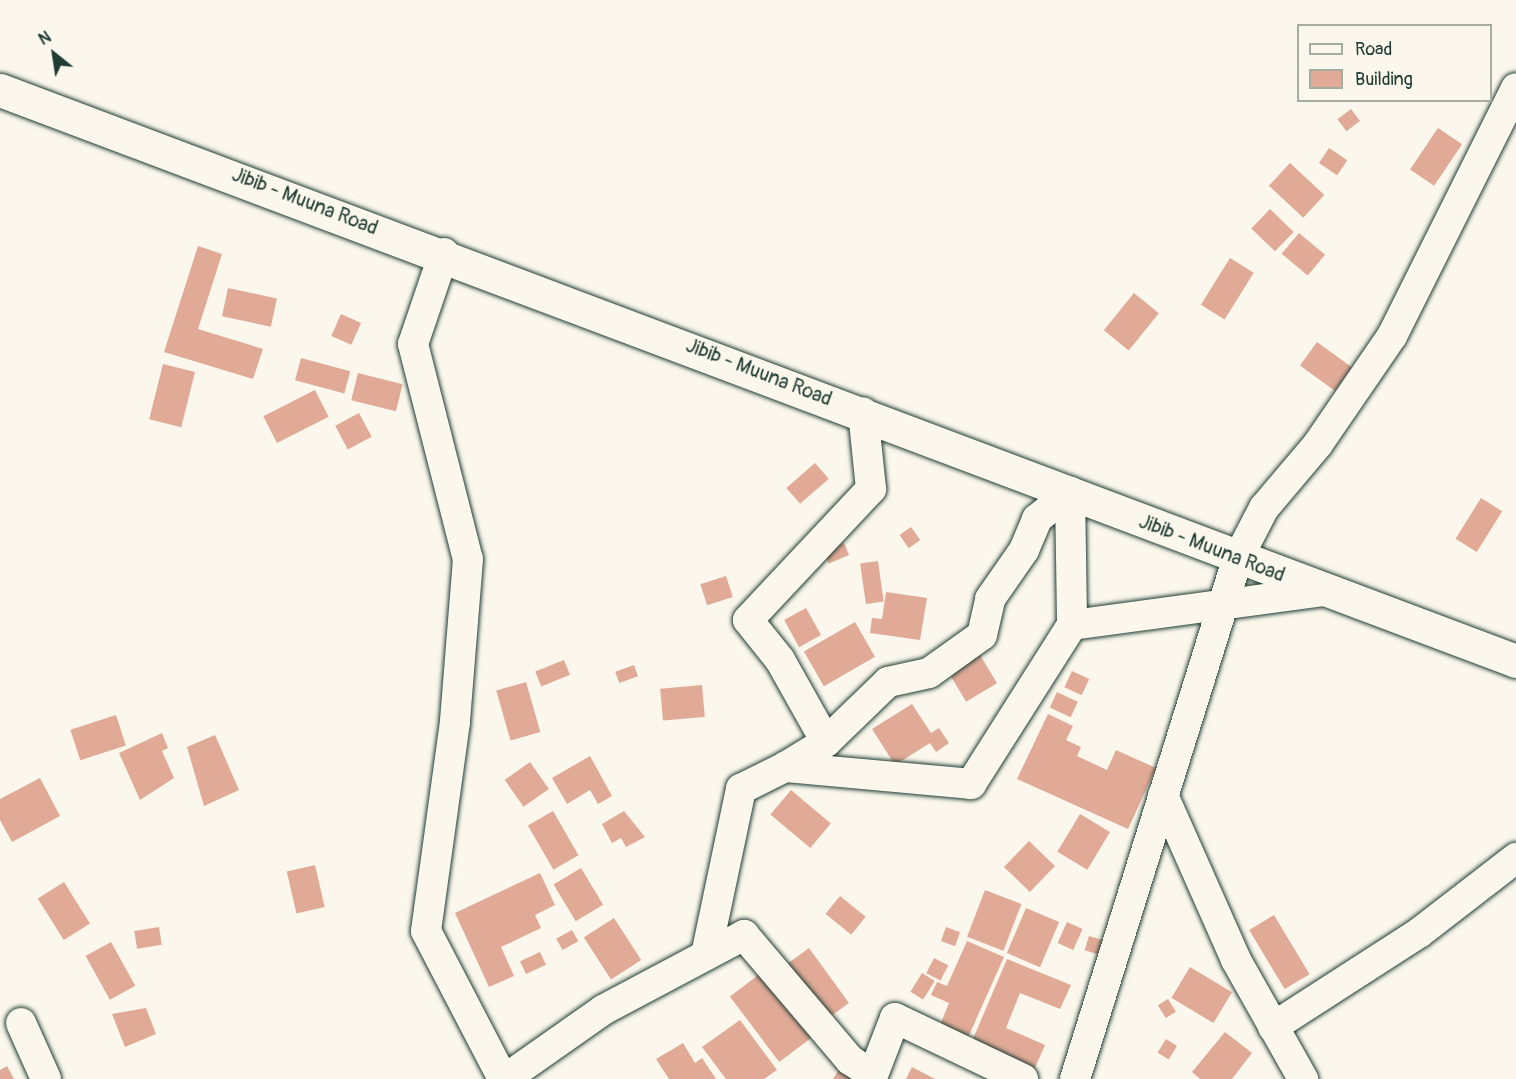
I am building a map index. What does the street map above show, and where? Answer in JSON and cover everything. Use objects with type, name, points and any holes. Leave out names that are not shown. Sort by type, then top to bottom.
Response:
[{"type":"street","points":[[1075,1079],[1238,560],[1264,508],[1318,444],[1392,336],[1516,88]]},
{"type":"street","name":"Jibib - Muuna Road","points":[[0,90],[444,253],[864,412],[1238,560],[1516,661]]},
{"type":"street","points":[[444,253],[413,344],[468,559],[455,722],[426,931],[504,1079],[603,1010],[744,935],[850,1060],[873,1077],[896,1018],[1023,1079]]},
{"type":"street","points":[[826,742],[780,660],[748,620],[871,489],[864,412]]},
{"type":"street","points":[[706,955],[741,789],[826,742],[888,682],[929,673],[982,635],[990,599],[1024,550],[1036,519],[1070,492]]},
{"type":"street","points":[[784,767],[971,784],[1072,625],[1070,492]]},
{"type":"street","points":[[1072,625],[1222,609],[1323,591]]},
{"type":"street","points":[[1163,795],[1236,960],[1300,1077]]},
{"type":"street","points":[[1273,1027],[1419,933],[1516,858]]},
{"type":"street","points":[[21,1023],[46,1079]]},
{"type":"building","points":[[1351,109],[1360,121],[1346,131],[1337,119]]},
{"type":"building","points":[[1438,128],[1462,144],[1434,186],[1410,169]]},
{"type":"building","points":[[1329,148],[1347,160],[1337,175],[1319,163]]},
{"type":"building","points":[[1290,163],[1324,195],[1303,218],[1269,186]]},
{"type":"building","points":[[1270,209],[1294,232],[1275,251],[1251,228]]},
{"type":"building","points":[[1299,233],[1325,255],[1308,276],[1282,254]]},
{"type":"building","points":[[198,246],[222,254],[198,329],[263,349],[253,379],[164,352]]},
{"type":"building","points":[[1230,258],[1254,273],[1225,319],[1201,305]]},
{"type":"building","points":[[228,288],[277,298],[271,327],[222,316]]},
{"type":"building","points":[[1134,293],[1159,313],[1129,350],[1104,330]]},
{"type":"building","points":[[341,314],[361,323],[351,345],[331,336]]},
{"type":"building","points":[[1317,342],[1352,367],[1335,391],[1300,365]]},
{"type":"building","points":[[301,358],[350,371],[344,393],[295,380]]},
{"type":"building","points":[[163,364],[195,372],[181,427],[149,419]]},
{"type":"building","points":[[358,373],[403,384],[396,411],[351,400]]},
{"type":"building","points":[[315,390],[329,417],[277,443],[263,416]]},
{"type":"building","points":[[359,413],[372,437],[348,450],[335,426]]},
{"type":"building","points":[[815,463],[829,479],[800,504],[786,488]]},
{"type":"building","points":[[1481,498],[1502,511],[1477,552],[1456,539]]},
{"type":"building","points":[[911,527],[920,540],[909,548],[900,535]]},
{"type":"building","points":[[844,543],[849,555],[829,564],[824,552]]},
{"type":"building","points":[[878,561],[884,602],[866,604],[860,564]]},
{"type":"building","points":[[726,576],[733,597],[707,605],[700,584]]},
{"type":"building","points":[[886,592],[927,598],[920,640],[870,633],[872,618],[882,619]]},
{"type":"building","points":[[806,608],[821,635],[799,647],[784,620]]},
{"type":"building","points":[[855,622],[875,657],[824,686],[804,652]]},
{"type":"building","points":[[980,655],[997,683],[966,702],[949,674]]},
{"type":"building","points":[[564,660],[570,675],[541,686],[535,672]]},
{"type":"building","points":[[634,665],[638,676],[619,683],[615,672]]},
{"type":"building","points":[[1072,671],[1089,679],[1082,695],[1064,687]]},
{"type":"building","points":[[526,682],[540,732],[511,741],[496,691]]},
{"type":"building","points":[[702,685],[705,717],[663,721],[660,689]]},
{"type":"building","points":[[1057,692],[1078,702],[1071,717],[1050,707]]},
{"type":"building","points":[[912,704],[931,733],[939,728],[949,743],[936,752],[930,743],[895,765],[872,729]]},
{"type":"building","points":[[1048,714],[1073,726],[1066,740],[1081,747],[1077,756],[1107,770],[1116,750],[1156,768],[1128,829],[1017,779]]},
{"type":"building","points":[[116,715],[126,745],[80,760],[70,730]]},
{"type":"building","points":[[162,733],[168,748],[162,751],[174,778],[140,800],[119,753]]},
{"type":"building","points":[[215,735],[239,790],[204,806],[187,747]]},
{"type":"building","points":[[590,756],[612,796],[598,804],[590,790],[567,804],[552,778]]},
{"type":"building","points":[[530,762],[549,789],[524,807],[505,780]]},
{"type":"building","points":[[40,778],[60,816],[12,842],[0,820],[0,799]]},
{"type":"building","points":[[791,790],[831,823],[810,848],[770,815]]},
{"type":"building","points":[[553,811],[578,855],[553,870],[528,826]]},
{"type":"building","points":[[624,811],[645,837],[626,847],[621,838],[612,843],[602,824]]},
{"type":"building","points":[[1080,814],[1110,832],[1087,870],[1057,852]]},
{"type":"building","points":[[1029,841],[1055,866],[1030,892],[1004,867]]},
{"type":"building","points":[[315,865],[325,907],[296,913],[287,872]]},
{"type":"building","points":[[581,868],[603,905],[576,921],[554,884]]},
{"type":"building","points":[[540,873],[555,905],[535,915],[541,928],[501,947],[514,976],[489,987],[455,913]]},
{"type":"building","points":[[64,882],[90,924],[64,940],[38,898]]},
{"type":"building","points":[[985,890],[1021,904],[1003,951],[967,937]]},
{"type":"building","points":[[840,896],[866,917],[851,935],[826,914]]},
{"type":"building","points":[[1026,908],[1059,922],[1040,967],[1007,953]]},
{"type":"building","points":[[1274,915],[1310,974],[1285,989],[1249,930]]},
{"type":"building","points":[[614,918],[641,960],[611,980],[584,938]]},
{"type":"building","points":[[1067,922],[1083,929],[1073,950],[1058,943]]},
{"type":"building","points":[[159,927],[162,945],[137,949],[134,931]]},
{"type":"building","points":[[946,927],[960,932],[955,946],[941,941]]},
{"type":"building","points":[[572,930],[578,941],[563,950],[556,939]]},
{"type":"building","points":[[1089,936],[1102,940],[1098,954],[1085,950]]},
{"type":"building","points":[[967,941],[1004,957],[966,1042],[938,1030],[949,1003],[931,995],[937,982],[947,986]]},
{"type":"building","points":[[111,942],[135,986],[110,1000],[86,956]]},
{"type":"building","points":[[809,948],[849,1003],[821,1023],[781,968]]},
{"type":"building","points":[[540,952],[546,965],[526,974],[520,961]]},
{"type":"building","points":[[934,958],[948,965],[941,980],[926,973]]},
{"type":"building","points":[[1007,959],[1071,985],[1060,1009],[1020,993],[1006,1028],[1045,1045],[1033,1072],[970,1046]]},
{"type":"building","points":[[769,967],[818,1032],[779,1062],[730,996]]},
{"type":"building","points":[[1190,967],[1232,992],[1213,1023],[1171,998]]},
{"type":"building","points":[[922,973],[935,981],[923,1000],[910,992]]},
{"type":"building","points":[[1168,999],[1176,1012],[1166,1018],[1158,1005]]},
{"type":"building","points":[[146,1008],[156,1034],[125,1047],[112,1014]]},
{"type":"building","points":[[740,1020],[777,1070],[764,1079],[726,1079],[702,1047]]},
{"type":"building","points":[[1225,1032],[1252,1053],[1232,1079],[1200,1079],[1192,1072]]},
{"type":"building","points":[[1166,1039],[1177,1046],[1169,1059],[1158,1053]]},
{"type":"building","points":[[683,1043],[695,1063],[702,1058],[716,1079],[669,1079],[656,1059]]},
{"type":"building","points":[[7,1066],[14,1079],[0,1079],[0,1070]]},
{"type":"building","points":[[912,1067],[935,1079],[906,1079]]},
{"type":"building","points":[[840,1068],[858,1079],[833,1079]]}]
